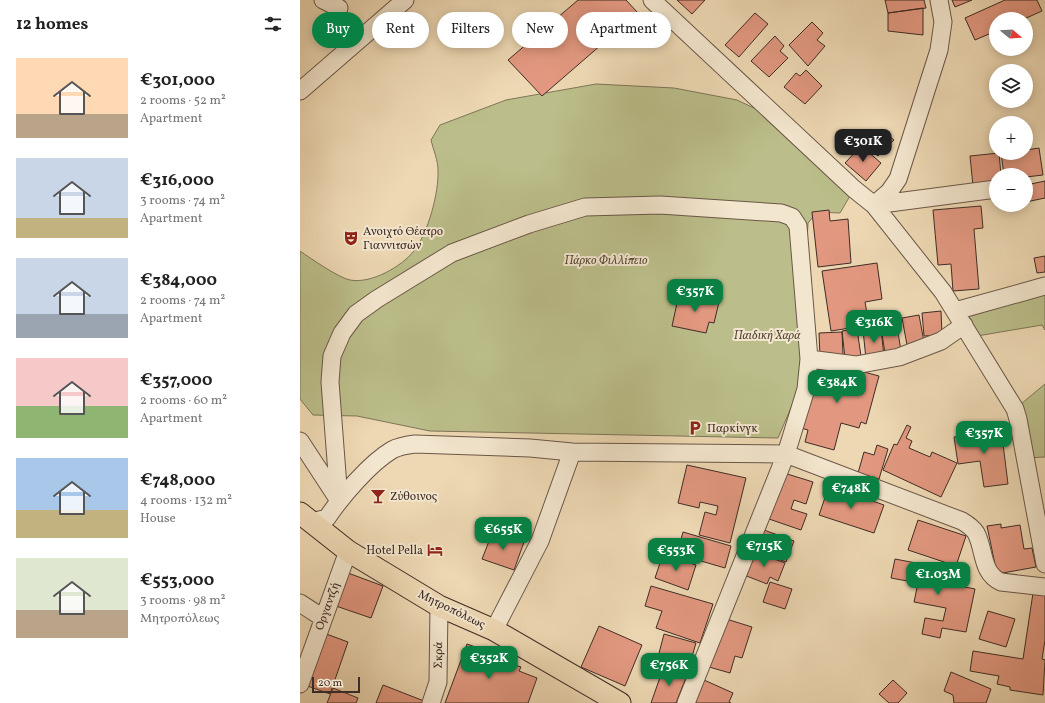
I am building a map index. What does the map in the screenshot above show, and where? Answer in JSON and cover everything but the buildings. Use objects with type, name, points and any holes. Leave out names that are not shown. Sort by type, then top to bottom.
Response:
[{"type":"main road","name":"Μητροπόλεως","points":[[306,518],[348,551],[439,606],[494,630],[620,703]]},
{"type":"street","points":[[323,0],[339,8]]},
{"type":"street","points":[[652,0],[854,189],[874,205],[943,292],[1017,414],[1045,564]]},
{"type":"street","points":[[874,205],[889,192],[898,179],[939,50],[943,22],[939,0]]},
{"type":"street","points":[[300,91],[401,1]]},
{"type":"street","points":[[874,205],[989,190]]},
{"type":"street","points":[[339,500],[330,382],[332,356],[342,333],[362,311],[452,253],[562,213],[585,207],[660,205],[788,214],[798,226],[809,359],[806,389],[786,454],[686,703]]},
{"type":"street","points":[[955,311],[1045,286]]},
{"type":"street","points":[[809,359],[856,365],[899,357],[941,341],[964,325]]},
{"type":"street","points":[[300,441],[339,500]]},
{"type":"street","points":[[306,518],[328,518],[339,500],[374,464],[391,450],[402,445],[415,444],[530,448],[572,452],[786,454],[962,521],[976,533],[987,571],[992,576],[1000,582],[1045,587]]},
{"type":"street","points":[[494,630],[540,542],[572,452]]},
{"type":"street","name":"Οργαντζή","points":[[300,684],[348,551]]},
{"type":"street","points":[[300,603],[323,618]]},
{"type":"street","name":"Σκρά","points":[[431,703],[438,682],[439,606]]},
{"type":"green space","name":"Πάρκο Φιλλίπειο","points":[[596,84],[674,88],[737,100],[781,121],[854,189],[840,213],[817,212],[808,223],[799,389],[778,438],[430,431],[357,416],[313,415],[300,399],[300,251],[332,272],[350,280],[358,281],[376,277],[394,268],[414,251],[424,234],[432,212],[437,190],[438,166],[431,140],[440,125],[506,100]]},
{"type":"green space","points":[[1045,286],[1045,330],[1042,325],[971,337],[955,311]]},
{"type":"green space","points":[[1045,384],[1045,457],[1026,458],[1015,409]]},
{"type":"place","name":"Ανοιχτό Θέατρο Γιαννιτσών","points":[[351,238]]},
{"type":"place","name":"Παρκίνγκ","points":[[695,428]]},
{"type":"place","name":"Ζύθοινος","points":[[378,496]]},
{"type":"place","name":"Hotel Pella","points":[[435,550]]},
{"type":"park label","name":"Παιδική Χαρά","points":[[767,335]]}]
